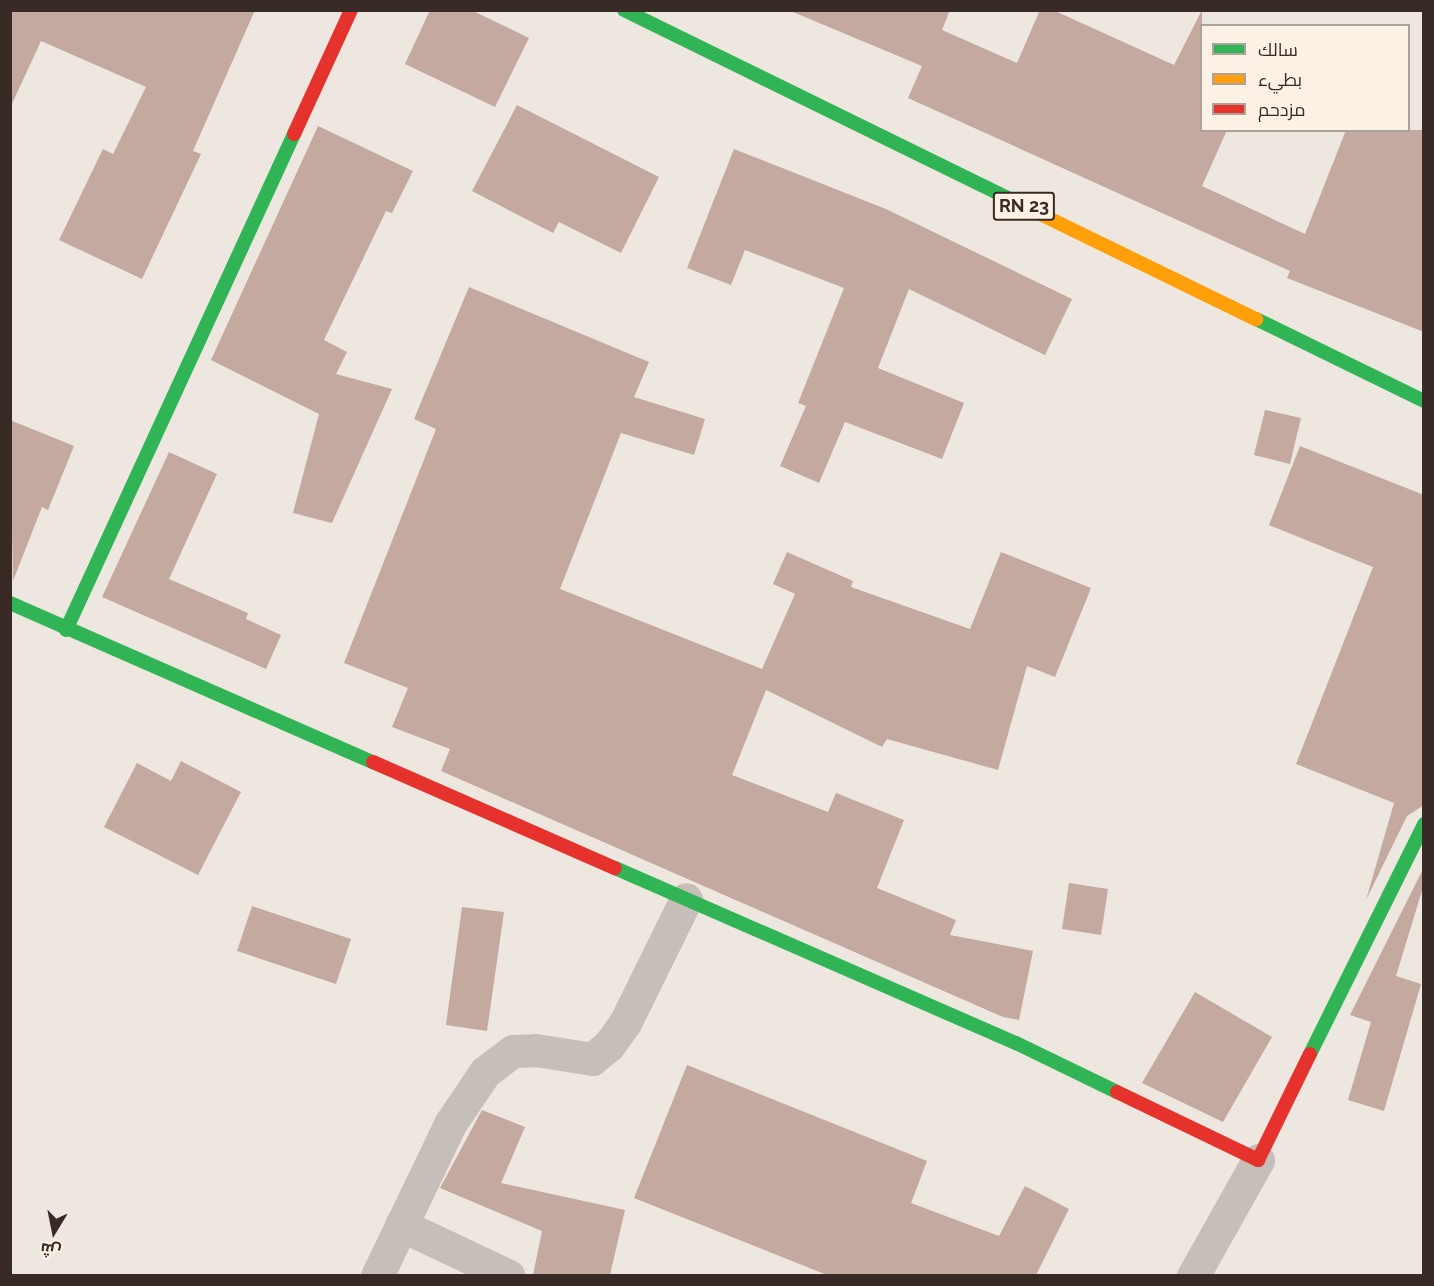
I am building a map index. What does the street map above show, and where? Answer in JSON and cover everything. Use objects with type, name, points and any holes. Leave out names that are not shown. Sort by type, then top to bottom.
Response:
[{"type":"street","points":[[66,630],[351,10]]},
{"type":"street","name":"RN 23","points":[[624,10],[1424,401]]},
{"type":"street","points":[[10,603],[66,630],[1016,1043],[1258,1160]]},
{"type":"street","points":[[1193,1275],[1258,1160],[1424,824]]},
{"type":"street","points":[[377,1275],[450,1124],[485,1072],[513,1052],[536,1050],[592,1059],[609,1045],[625,1023],[686,899]]},
{"type":"street","points":[[401,1225],[509,1275]]},
{"type":"building","points":[[10,10],[255,10],[193,151],[201,154],[142,279],[59,240],[103,149],[113,154],[146,87],[41,41],[10,108]]},
{"type":"building","points":[[430,10],[471,10],[529,38],[495,107],[405,64]]},
{"type":"building","points":[[788,10],[950,10],[942,30],[1017,63],[1040,10],[1053,10],[1174,65],[1202,10],[1200,132],[1226,132],[1202,186],[1305,234],[1345,132],[1424,130],[1424,332],[1287,278],[1290,271],[908,98],[922,66]]},
{"type":"building","points":[[517,105],[659,177],[621,253],[559,222],[553,233],[472,191]]},
{"type":"building","points":[[318,126],[413,171],[392,213],[386,211],[324,340],[347,352],[336,374],[392,389],[332,523],[293,513],[319,414],[211,360]]},
{"type":"building","points":[[734,149],[886,209],[1072,299],[1045,355],[909,289],[878,368],[964,403],[942,459],[845,422],[819,483],[780,466],[806,406],[798,403],[844,288],[745,250],[731,285],[687,268]]},
{"type":"building","points":[[469,287],[649,362],[634,397],[705,419],[694,455],[621,433],[560,589],[762,669],[795,594],[773,584],[787,552],[853,581],[851,587],[970,629],[1001,552],[1091,588],[1055,677],[1027,666],[998,770],[887,739],[882,747],[766,690],[732,775],[828,812],[836,793],[904,820],[877,888],[956,920],[950,935],[1033,951],[1019,1020],[1003,1017],[441,771],[450,749],[392,727],[408,688],[344,663],[436,429],[414,419]]},
{"type":"building","points":[[1265,410],[1301,418],[1290,464],[1254,455]]},
{"type":"building","points":[[10,420],[74,446],[48,510],[42,507],[13,581]]},
{"type":"building","points":[[1300,446],[1424,495],[1424,805],[1407,816],[1366,900],[1394,803],[1296,764],[1373,567],[1269,525]]},
{"type":"building","points":[[169,452],[217,474],[169,579],[248,613],[246,619],[281,635],[266,669],[102,597]]},
{"type":"building","points":[[181,761],[241,792],[198,875],[104,827],[137,763],[171,781]]},
{"type":"building","points":[[1424,867],[1424,884],[1396,976],[1421,984],[1384,1111],[1348,1100],[1371,1022],[1350,1015]]},
{"type":"building","points":[[1069,883],[1108,889],[1101,935],[1062,929]]},
{"type":"building","points":[[252,906],[351,939],[336,984],[237,951]]},
{"type":"building","points":[[462,907],[504,912],[487,1031],[446,1025]]},
{"type":"building","points":[[1195,992],[1272,1037],[1223,1122],[1142,1083]]},
{"type":"building","points":[[687,1065],[927,1161],[911,1203],[999,1236],[1025,1186],[1069,1209],[1036,1275],[827,1275],[634,1198]]},
{"type":"building","points":[[482,1110],[525,1127],[501,1183],[625,1210],[610,1275],[533,1275],[542,1231],[440,1188]]},
{"type":"traffic: fast","points":[[624,10],[1028,208]]},
{"type":"traffic: fast","points":[[66,630],[294,134]]},
{"type":"traffic: fast","points":[[1256,319],[1424,401]]},
{"type":"traffic: fast","points":[[10,603],[373,762]]},
{"type":"traffic: fast","points":[[1310,1054],[1424,824]]},
{"type":"traffic: fast","points":[[615,868],[1016,1043],[1117,1092]]},
{"type":"traffic: slow","points":[[1028,208],[1256,319]]},
{"type":"traffic: jam","points":[[294,134],[351,10]]},
{"type":"traffic: jam","points":[[373,762],[615,868]]},
{"type":"traffic: jam","points":[[1117,1092],[1258,1160],[1310,1054]]}]
